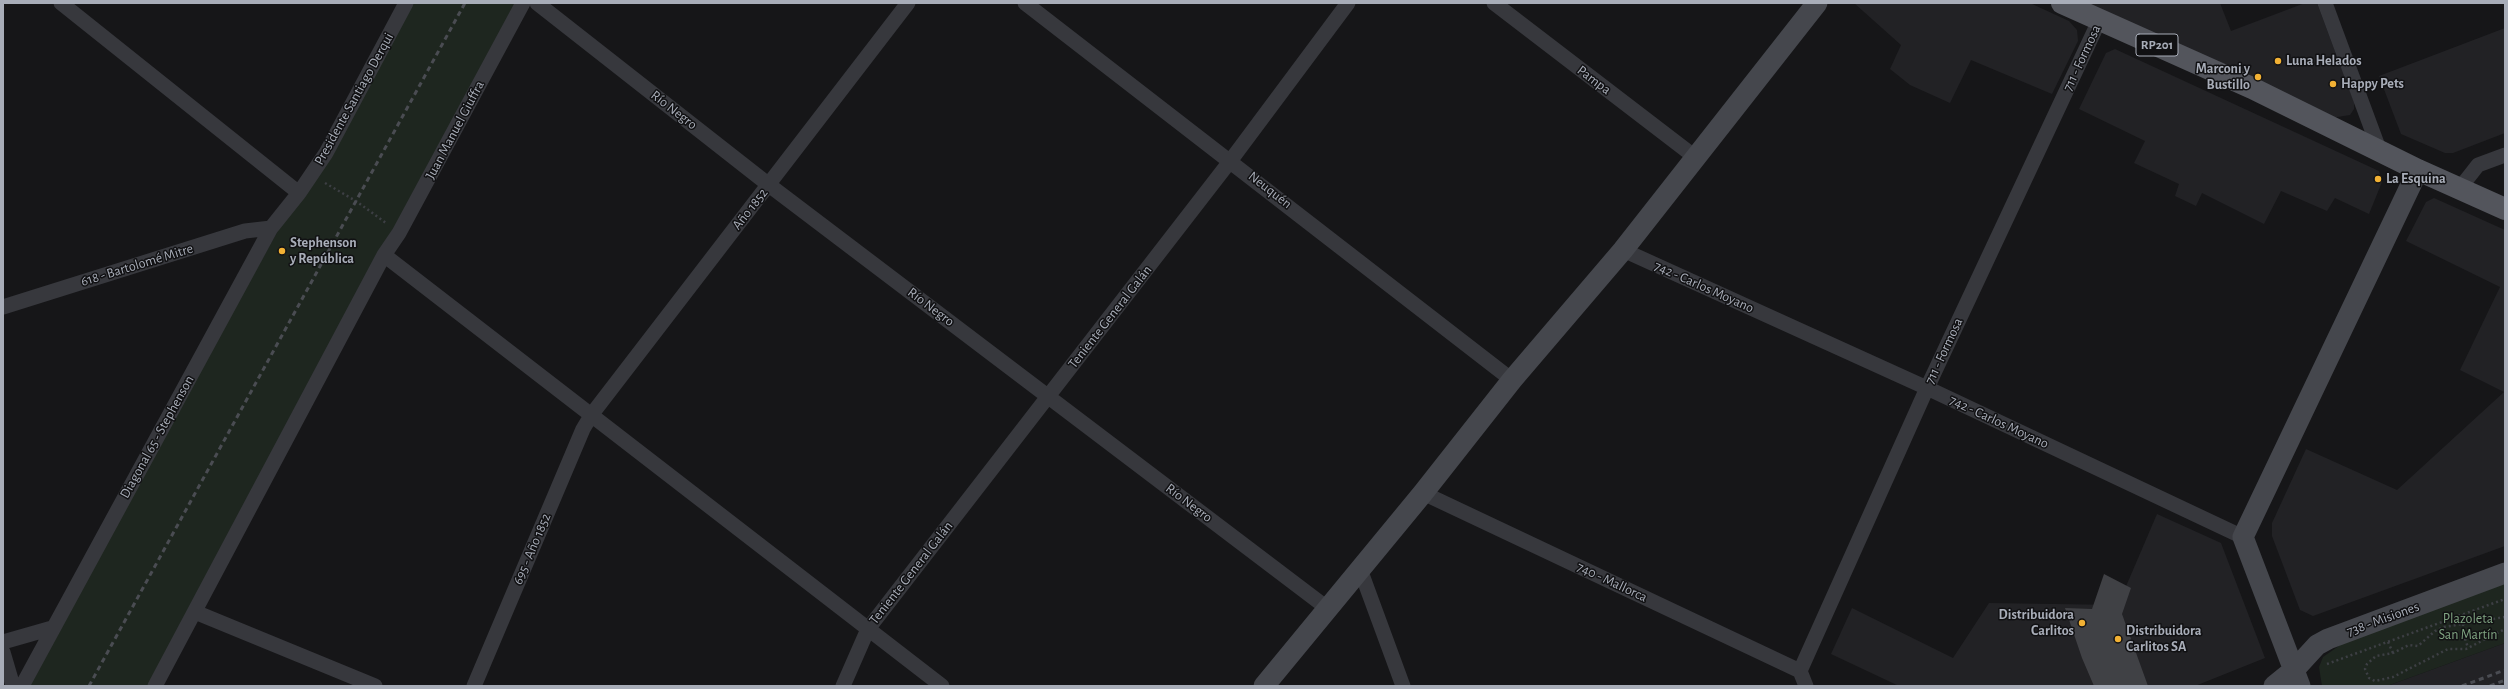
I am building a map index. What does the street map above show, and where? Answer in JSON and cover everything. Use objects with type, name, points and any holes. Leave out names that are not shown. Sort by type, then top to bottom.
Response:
[{"type":"main road","name":"RP201","points":[[2062,3],[2100,19],[2379,149],[2418,170],[2505,209]]},
{"type":"street","points":[[61,3],[299,193]]},
{"type":"street","name":"Presidente Santiago Derqui","points":[[299,193],[326,153],[406,3]]},
{"type":"street","name":"Juan Manuel Giuffra","points":[[384,255],[399,233],[523,3]]},
{"type":"street","name":"Río Negro","points":[[537,3],[769,185],[1327,608]]},
{"type":"street","name":"Año 1852","points":[[592,414],[908,3]]},
{"type":"street","name":"Neuquén","points":[[1025,3],[1231,160],[1512,380]]},
{"type":"street","name":"Teniente General Galán","points":[[843,686],[868,629],[1231,160],[1348,3]]},
{"type":"street","name":"Pampa","points":[[1494,3],[1695,157]]},
{"type":"street","points":[[1264,686],[1327,608],[1423,494],[1512,380],[1622,250],[1817,3]]},
{"type":"street","points":[[2325,3],[2379,149]]},
{"type":"street","name":"711 - Formosa","points":[[1800,671],[1927,388],[2100,19]]},
{"type":"street","points":[[2460,188],[2478,165],[2505,155]]},
{"type":"street","points":[[2298,678],[2243,537],[2418,170]]},
{"type":"street","name":"Diagonal 65 - Stephenson","points":[[22,686],[52,628],[271,228],[299,193]]},
{"type":"street","name":"618 - Bartolomé Mitre","points":[[3,307],[245,231],[271,228]]},
{"type":"street","name":"742 - Carlos Moyano","points":[[1622,250],[1927,388],[2243,537]]},
{"type":"street","points":[[155,686],[384,255],[592,414],[942,686]]},
{"type":"street","name":"695 - Año 1852","points":[[474,686],[583,429],[592,414]]},
{"type":"street","name":"740 - Mallorca","points":[[1423,494],[1800,671]]},
{"type":"street","points":[[1360,569],[1403,686]]},
{"type":"street","name":"738 - Misiones","points":[[2274,686],[2298,678],[2317,645],[2328,639],[2505,573]]},
{"type":"street","points":[[195,612],[375,686]]},
{"type":"street","points":[[3,642],[52,628]]},
{"type":"street","points":[[3,652],[14,686]]},
{"type":"street","points":[[1800,671],[1806,686]]},
{"type":"path","points":[[311,174],[356,201],[399,233]]},
{"type":"path","points":[[2324,666],[2505,598]]},
{"type":"path","points":[[2464,610],[2463,632],[2468,648]]},
{"type":"path","points":[[2505,617],[2444,627],[2435,631],[2418,646],[2409,645],[2392,653],[2382,653],[2371,660],[2365,669],[2369,678],[2375,681],[2393,677],[2448,649],[2468,648],[2505,628]]},
{"type":"path","points":[[2386,635],[2392,653]]},
{"type":"shaded area","points":[[1854,3],[2030,3],[2069,21],[2077,30],[2078,41],[2052,94],[1971,60],[1950,103],[1910,85],[1890,69],[1901,45]]},
{"type":"shaded area","points":[[2086,3],[2220,3],[2231,31],[2305,3],[2317,3],[2354,102],[2354,109],[2350,115],[2331,118]]},
{"type":"shaded area","points":[[2505,28],[2505,133],[2453,153],[2445,153],[2401,134],[2379,76]]},
{"type":"shaded area","points":[[2115,49],[2379,171],[2382,182],[2369,214],[2335,198],[2327,211],[2281,191],[2264,224],[2202,193],[2196,206],[2175,196],[2179,184],[2134,163],[2145,141],[2079,109],[2106,53]]},
{"type":"shaded area","points":[[2434,198],[2505,230],[2505,546],[2313,616],[2300,610],[2272,536],[2272,523],[2306,449],[2397,490],[2504,392],[2460,370],[2500,287],[2406,241],[2426,202]]},
{"type":"shaded area","points":[[2157,514],[2221,543],[2265,658],[2195,686],[1899,686],[1831,654],[1852,608],[1953,658],[1989,603],[2118,605]]},
{"type":"shaded area","points":[[2505,643],[2505,686],[2387,686]]},
{"type":"green space","points":[[406,3],[523,3],[155,686],[22,686]]},
{"type":"green space","name":"Plazoleta San Martín","points":[[2505,583],[2505,643],[2387,686],[2322,686],[2319,667],[2323,657],[2343,643]]},
{"type":"building","points":[[2104,574],[2131,588],[2122,614],[2148,686],[2094,686],[2082,658],[2065,608],[2092,609]]},
{"type":"railway","points":[[89,686],[465,3]]},
{"type":"railway","points":[[2462,686],[2505,670]]},
{"type":"railway","points":[[2490,686],[2505,680]]},
{"type":"place","name":"Luna Helados","points":[[2278,61]]},
{"type":"place","name":"Marconi y Bustillo","points":[[2258,77]]},
{"type":"place","name":"Happy Pets","points":[[2333,84]]},
{"type":"place","name":"La Esquina","points":[[2378,179]]},
{"type":"place","name":"Stephenson y República","points":[[282,251]]},
{"type":"place","name":"Distribuidora Carlitos","points":[[2082,623]]},
{"type":"place","name":"Distribuidora Carlitos SA","points":[[2118,639]]}]
